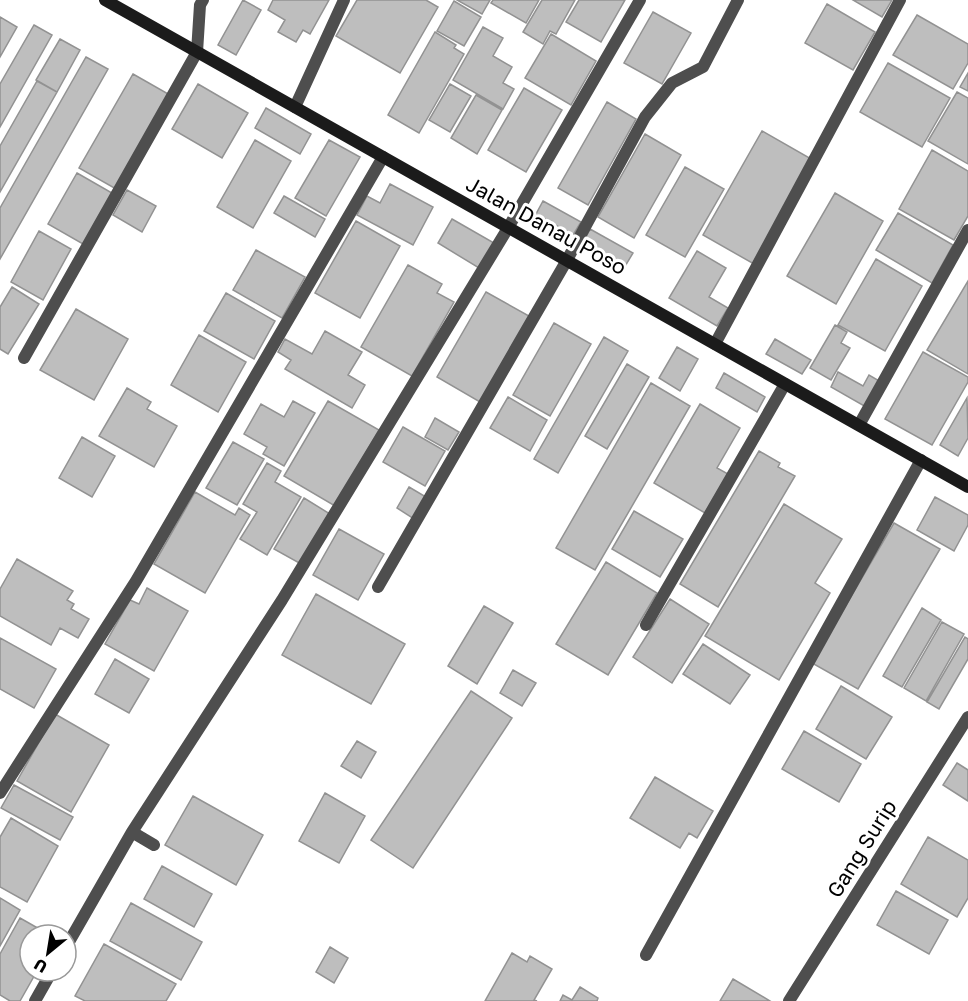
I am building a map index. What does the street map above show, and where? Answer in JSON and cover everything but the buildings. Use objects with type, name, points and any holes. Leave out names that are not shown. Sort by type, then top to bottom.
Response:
[{"type":"street","name":"Jalan Danau Poso","points":[[105,0],[968,487]]},
{"type":"street","points":[[24,358],[197,52],[200,5],[203,0]]},
{"type":"street","points":[[295,107],[344,0]]},
{"type":"street","points":[[78,926],[132,832],[282,600],[508,228],[640,0]]},
{"type":"street","points":[[378,587],[567,260],[645,117],[672,83],[703,67],[738,0]]},
{"type":"street","points":[[715,344],[900,0]]},
{"type":"street","points":[[0,793],[136,581],[383,157]]},
{"type":"street","points":[[859,425],[968,230]]},
{"type":"street","points":[[646,625],[785,384]]},
{"type":"street","points":[[646,955],[921,460]]},
{"type":"street","name":"Gang Surip","points":[[789,1001],[968,717]]},
{"type":"street","points":[[132,832],[154,845]]},
{"type":"street","points":[[35,1001],[45,983]]}]
